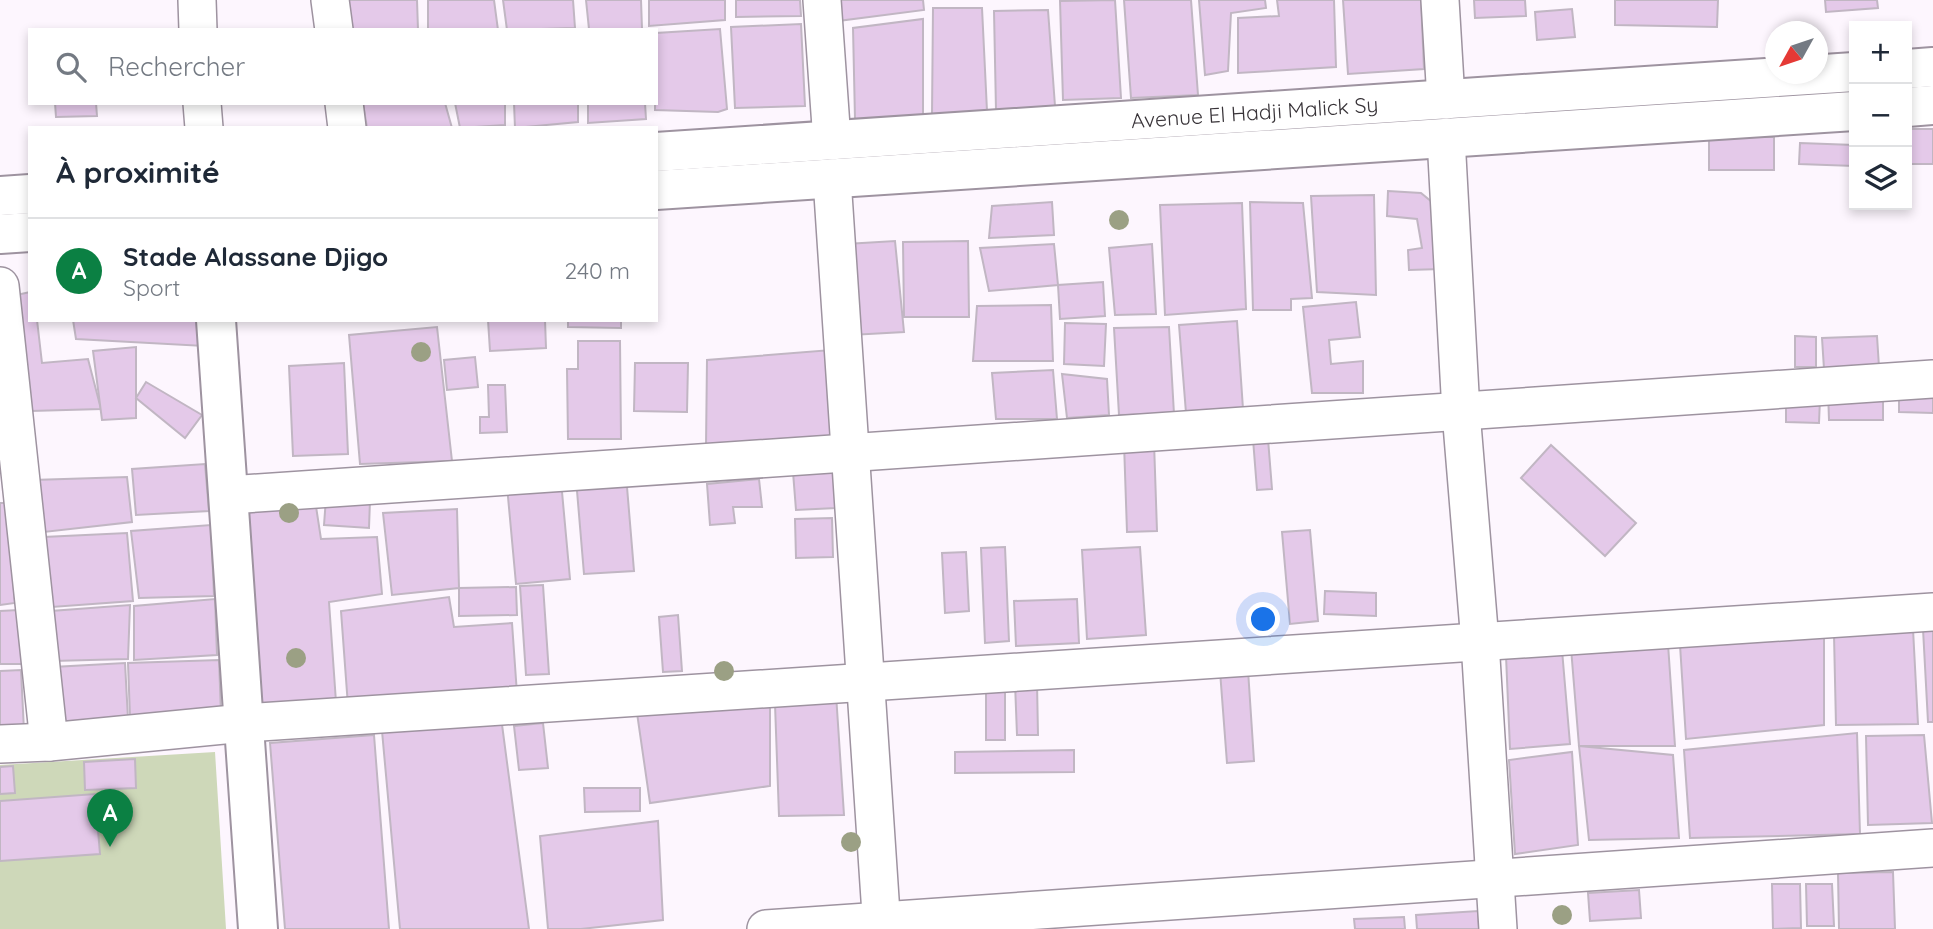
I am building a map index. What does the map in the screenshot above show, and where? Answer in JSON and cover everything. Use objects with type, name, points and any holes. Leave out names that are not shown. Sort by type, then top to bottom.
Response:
[{"type":"street","points":[[197,0],[198,28]]},
{"type":"street","points":[[330,0],[334,28]]},
{"type":"street","points":[[822,0],[832,141]]},
{"type":"street","points":[[1440,0],[1446,100]]},
{"type":"street","points":[[1912,69],[1933,67]]},
{"type":"street","name":"Avenue El Hadji Malick Sy","points":[[658,152],[1849,72]]},
{"type":"street","points":[[202,105],[204,126]]},
{"type":"street","points":[[344,105],[347,126]]},
{"type":"street","points":[[1912,107],[1933,105]]},
{"type":"street","name":"Avenue El Hadji Malick Sy","points":[[658,190],[1849,111]]},
{"type":"street","points":[[1446,138],[1461,412],[1499,929]]},
{"type":"street","points":[[832,178],[882,925]]},
{"type":"street","points":[[0,196],[28,194]]},
{"type":"street","points":[[0,234],[28,232]]},
{"type":"street","points":[[0,286],[49,741]]},
{"type":"street","points":[[216,322],[258,929]]},
{"type":"street","points":[[229,495],[1933,379]]},
{"type":"street","points":[[0,744],[244,723],[1933,612]]},
{"type":"street","points":[[766,929],[882,925],[1933,848]]},
{"type":"green space","points":[[215,752],[226,929],[0,929],[0,765]]},
{"type":"building","points":[[347,0],[417,0],[418,28],[348,28]]},
{"type":"building","points":[[428,0],[494,0],[498,28],[428,28]]},
{"type":"building","points":[[503,0],[573,0],[575,28],[507,28]]},
{"type":"building","points":[[586,0],[641,0],[642,28],[589,28]]},
{"type":"building","points":[[649,0],[725,0],[725,20],[649,26]]},
{"type":"building","points":[[736,0],[800,0],[801,16],[736,17]]},
{"type":"building","points":[[830,0],[923,0],[924,10],[830,22]]},
{"type":"building","points":[[1115,0],[1121,98],[1063,100],[1060,1]]},
{"type":"building","points":[[1124,0],[1191,0],[1198,95],[1131,98]]},
{"type":"building","points":[[1199,0],[1265,0],[1266,8],[1231,13],[1228,71],[1205,75]]},
{"type":"building","points":[[1277,0],[1334,0],[1336,67],[1238,73],[1238,18],[1279,16]]},
{"type":"building","points":[[1343,0],[1421,0],[1424,69],[1348,74]]},
{"type":"building","points":[[1474,0],[1525,0],[1526,16],[1475,18]]},
{"type":"building","points":[[1615,0],[1718,0],[1717,27],[1615,25]]},
{"type":"building","points":[[1825,0],[1877,0],[1878,8],[1826,12]]},
{"type":"building","points":[[933,8],[982,8],[987,111],[932,115]]},
{"type":"building","points":[[1572,9],[1575,37],[1537,40],[1535,12]]},
{"type":"building","points":[[1048,10],[1055,106],[996,110],[994,11]]},
{"type":"building","points":[[923,19],[923,119],[855,119],[853,28]]},
{"type":"building","points":[[801,24],[805,106],[735,108],[731,27]]},
{"type":"building","points":[[720,29],[727,109],[718,112],[655,110],[655,105],[658,105],[658,33]]},
{"type":"building","points":[[55,105],[96,105],[97,116],[56,117]]},
{"type":"building","points":[[363,105],[446,105],[451,126],[367,126]]},
{"type":"building","points":[[455,105],[505,105],[505,125],[460,126]]},
{"type":"building","points":[[514,105],[578,105],[578,122],[515,126]]},
{"type":"building","points":[[588,105],[645,105],[646,119],[588,123]]},
{"type":"building","points":[[1912,129],[1933,129],[1933,164],[1912,164]]},
{"type":"building","points":[[1709,137],[1774,137],[1774,170],[1709,170]]},
{"type":"building","points":[[1800,143],[1849,145],[1849,166],[1799,164]]},
{"type":"building","points":[[1388,191],[1421,193],[1438,207],[1441,269],[1409,270],[1408,250],[1422,248],[1417,219],[1387,216]]},
{"type":"building","points":[[1374,195],[1376,295],[1317,292],[1311,196]]},
{"type":"building","points":[[1052,202],[1054,235],[989,238],[992,206]]},
{"type":"building","points":[[1250,202],[1303,203],[1312,298],[1291,299],[1291,310],[1253,310]]},
{"type":"building","points":[[1242,203],[1246,309],[1165,315],[1160,205]]},
{"type":"building","points":[[895,241],[904,332],[851,335],[846,244]]},
{"type":"building","points":[[968,241],[969,317],[904,317],[903,242]]},
{"type":"building","points":[[1054,244],[1058,285],[989,291],[980,248]]},
{"type":"building","points":[[1152,244],[1156,314],[1115,315],[1109,248]]},
{"type":"building","points":[[1103,282],[1105,316],[1060,319],[1058,285]]},
{"type":"building","points":[[28,292],[28,322],[37,322],[42,363],[88,359],[101,409],[31,411],[12,296]]},
{"type":"building","points":[[1356,302],[1360,337],[1329,340],[1331,364],[1363,361],[1363,393],[1312,393],[1303,307]]},
{"type":"building","points":[[1051,305],[1053,361],[973,361],[977,306]]},
{"type":"building","points":[[1237,321],[1243,409],[1186,413],[1179,325]]},
{"type":"building","points":[[73,322],[202,322],[204,346],[76,339]]},
{"type":"building","points":[[488,322],[545,322],[546,348],[490,351]]},
{"type":"building","points":[[568,322],[621,322],[621,328],[568,327]]},
{"type":"building","points":[[1065,323],[1106,324],[1104,366],[1064,364]]},
{"type":"building","points":[[437,327],[452,461],[360,464],[349,335]]},
{"type":"building","points":[[1169,327],[1174,414],[1119,415],[1114,328]]},
{"type":"building","points":[[1795,336],[1816,337],[1816,367],[1795,367]]},
{"type":"building","points":[[1877,336],[1879,367],[1824,369],[1822,338]]},
{"type":"building","points":[[578,341],[620,341],[621,439],[568,439],[567,369],[578,369]]},
{"type":"building","points":[[136,347],[136,418],[102,420],[93,351]]},
{"type":"building","points":[[831,350],[834,442],[706,446],[707,360]]},
{"type":"building","points":[[475,357],[478,387],[447,390],[444,360]]},
{"type":"building","points":[[344,363],[348,454],[293,456],[289,366]]},
{"type":"building","points":[[635,363],[688,363],[687,412],[634,411]]},
{"type":"building","points":[[1053,370],[1057,419],[996,419],[992,373]]},
{"type":"building","points":[[1062,374],[1107,379],[1109,415],[1067,418]]},
{"type":"building","points":[[146,382],[202,415],[185,438],[136,398]]},
{"type":"building","points":[[488,385],[505,385],[507,432],[480,433],[480,417],[489,417]]},
{"type":"building","points":[[1828,391],[1883,391],[1883,420],[1829,420]]},
{"type":"building","points":[[1899,391],[1933,392],[1933,413],[1899,412]]},
{"type":"building","points":[[1786,398],[1820,399],[1819,423],[1786,422]]},
{"type":"building","points":[[1253,439],[1268,439],[1272,489],[1257,490]]},
{"type":"building","points":[[1154,442],[1157,531],[1127,532],[1124,443]]},
{"type":"building","points":[[1551,445],[1636,523],[1605,556],[1521,478]]},
{"type":"building","points":[[205,464],[209,511],[136,515],[132,469]]},
{"type":"building","points":[[833,470],[836,508],[796,510],[793,472]]},
{"type":"building","points":[[626,475],[634,571],[584,574],[576,479]]},
{"type":"building","points":[[127,477],[132,522],[44,532],[33,480]]},
{"type":"building","points":[[759,479],[762,507],[733,507],[735,523],[710,525],[707,484]]},
{"type":"building","points":[[561,481],[570,579],[516,584],[507,486]]},
{"type":"building","points":[[326,498],[370,500],[369,528],[324,525]]},
{"type":"building","points":[[315,500],[321,539],[377,537],[382,594],[329,602],[336,702],[262,705],[246,501]]},
{"type":"building","points":[[0,503],[7,503],[15,603],[0,605]]},
{"type":"building","points":[[457,509],[459,588],[392,595],[383,513]]},
{"type":"building","points":[[832,518],[833,557],[796,558],[795,519]]},
{"type":"building","points":[[211,525],[214,596],[139,598],[131,531]]},
{"type":"building","points":[[1310,530],[1318,621],[1290,624],[1282,532]]},
{"type":"building","points":[[127,533],[133,601],[52,607],[44,537]]},
{"type":"building","points":[[1005,547],[1009,641],[985,643],[981,548]]},
{"type":"building","points":[[1140,547],[1146,635],[1087,639],[1082,550]]},
{"type":"building","points":[[966,552],[969,611],[945,613],[942,553]]},
{"type":"building","points":[[543,585],[549,674],[526,675],[520,586]]},
{"type":"building","points":[[516,587],[517,615],[459,616],[459,588]]},
{"type":"building","points":[[1325,591],[1376,593],[1376,616],[1324,614]]},
{"type":"building","points":[[449,597],[454,627],[512,623],[517,694],[348,706],[341,611]]},
{"type":"building","points":[[215,599],[217,655],[134,660],[134,606]]},
{"type":"building","points":[[1077,599],[1079,643],[1016,646],[1014,601]]},
{"type":"building","points":[[130,605],[128,659],[53,661],[51,611]]},
{"type":"building","points":[[18,610],[22,664],[0,664],[0,611]]},
{"type":"building","points":[[678,615],[682,671],[663,672],[659,617]]},
{"type":"building","points":[[1933,628],[1933,722],[1928,722],[1923,629]]},
{"type":"building","points":[[1913,629],[1918,724],[1836,725],[1834,635]]},
{"type":"building","points":[[1824,635],[1824,725],[1686,739],[1680,645]]},
{"type":"building","points":[[1668,644],[1675,746],[1579,746],[1571,648]]},
{"type":"building","points":[[1562,650],[1570,744],[1510,749],[1506,656]]},
{"type":"building","points":[[219,660],[221,714],[130,717],[128,663]]},
{"type":"building","points":[[125,663],[128,719],[57,723],[53,667]]},
{"type":"building","points":[[21,670],[24,731],[0,732],[0,671]]},
{"type":"building","points":[[1248,670],[1254,761],[1227,763],[1220,671]]},
{"type":"building","points":[[1015,683],[1037,683],[1038,735],[1017,735]]},
{"type":"building","points":[[986,689],[1005,689],[1005,740],[986,740]]},
{"type":"building","points":[[836,694],[844,815],[779,816],[775,704]]},
{"type":"building","points":[[770,707],[770,786],[650,803],[637,713]]},
{"type":"building","points":[[501,717],[529,929],[400,929],[382,731]]},
{"type":"building","points":[[543,723],[548,768],[519,770],[514,726]]},
{"type":"building","points":[[1857,733],[1860,834],[1690,838],[1684,750]]},
{"type":"building","points":[[374,735],[389,929],[285,929],[270,743]]},
{"type":"building","points":[[1924,735],[1932,823],[1868,825],[1866,736]]},
{"type":"building","points":[[1579,746],[1673,755],[1679,838],[1589,840]]},
{"type":"building","points":[[1074,750],[1074,772],[955,773],[955,752]]},
{"type":"building","points":[[1572,752],[1578,845],[1515,854],[1509,760]]},
{"type":"building","points":[[135,759],[136,788],[85,790],[84,762]]},
{"type":"building","points":[[13,766],[15,793],[0,794],[0,767]]},
{"type":"building","points":[[584,788],[640,788],[640,811],[585,812]]},
{"type":"building","points":[[95,794],[100,854],[0,861],[0,801]]},
{"type":"building","points":[[658,821],[663,920],[581,929],[548,929],[540,836]]},
{"type":"building","points":[[1893,872],[1895,929],[1839,929],[1838,873]]},
{"type":"building","points":[[1772,884],[1800,884],[1801,928],[1773,929]]},
{"type":"building","points":[[1806,884],[1832,884],[1834,926],[1807,926]]},
{"type":"building","points":[[1639,890],[1641,918],[1590,921],[1588,893]]},
{"type":"building","points":[[1478,911],[1479,929],[1417,929],[1416,915]]},
{"type":"building","points":[[1404,917],[1405,929],[1355,929],[1354,919]]},
{"type":"place","name":"Stade Alassane Djigo","points":[[110,847]]}]
